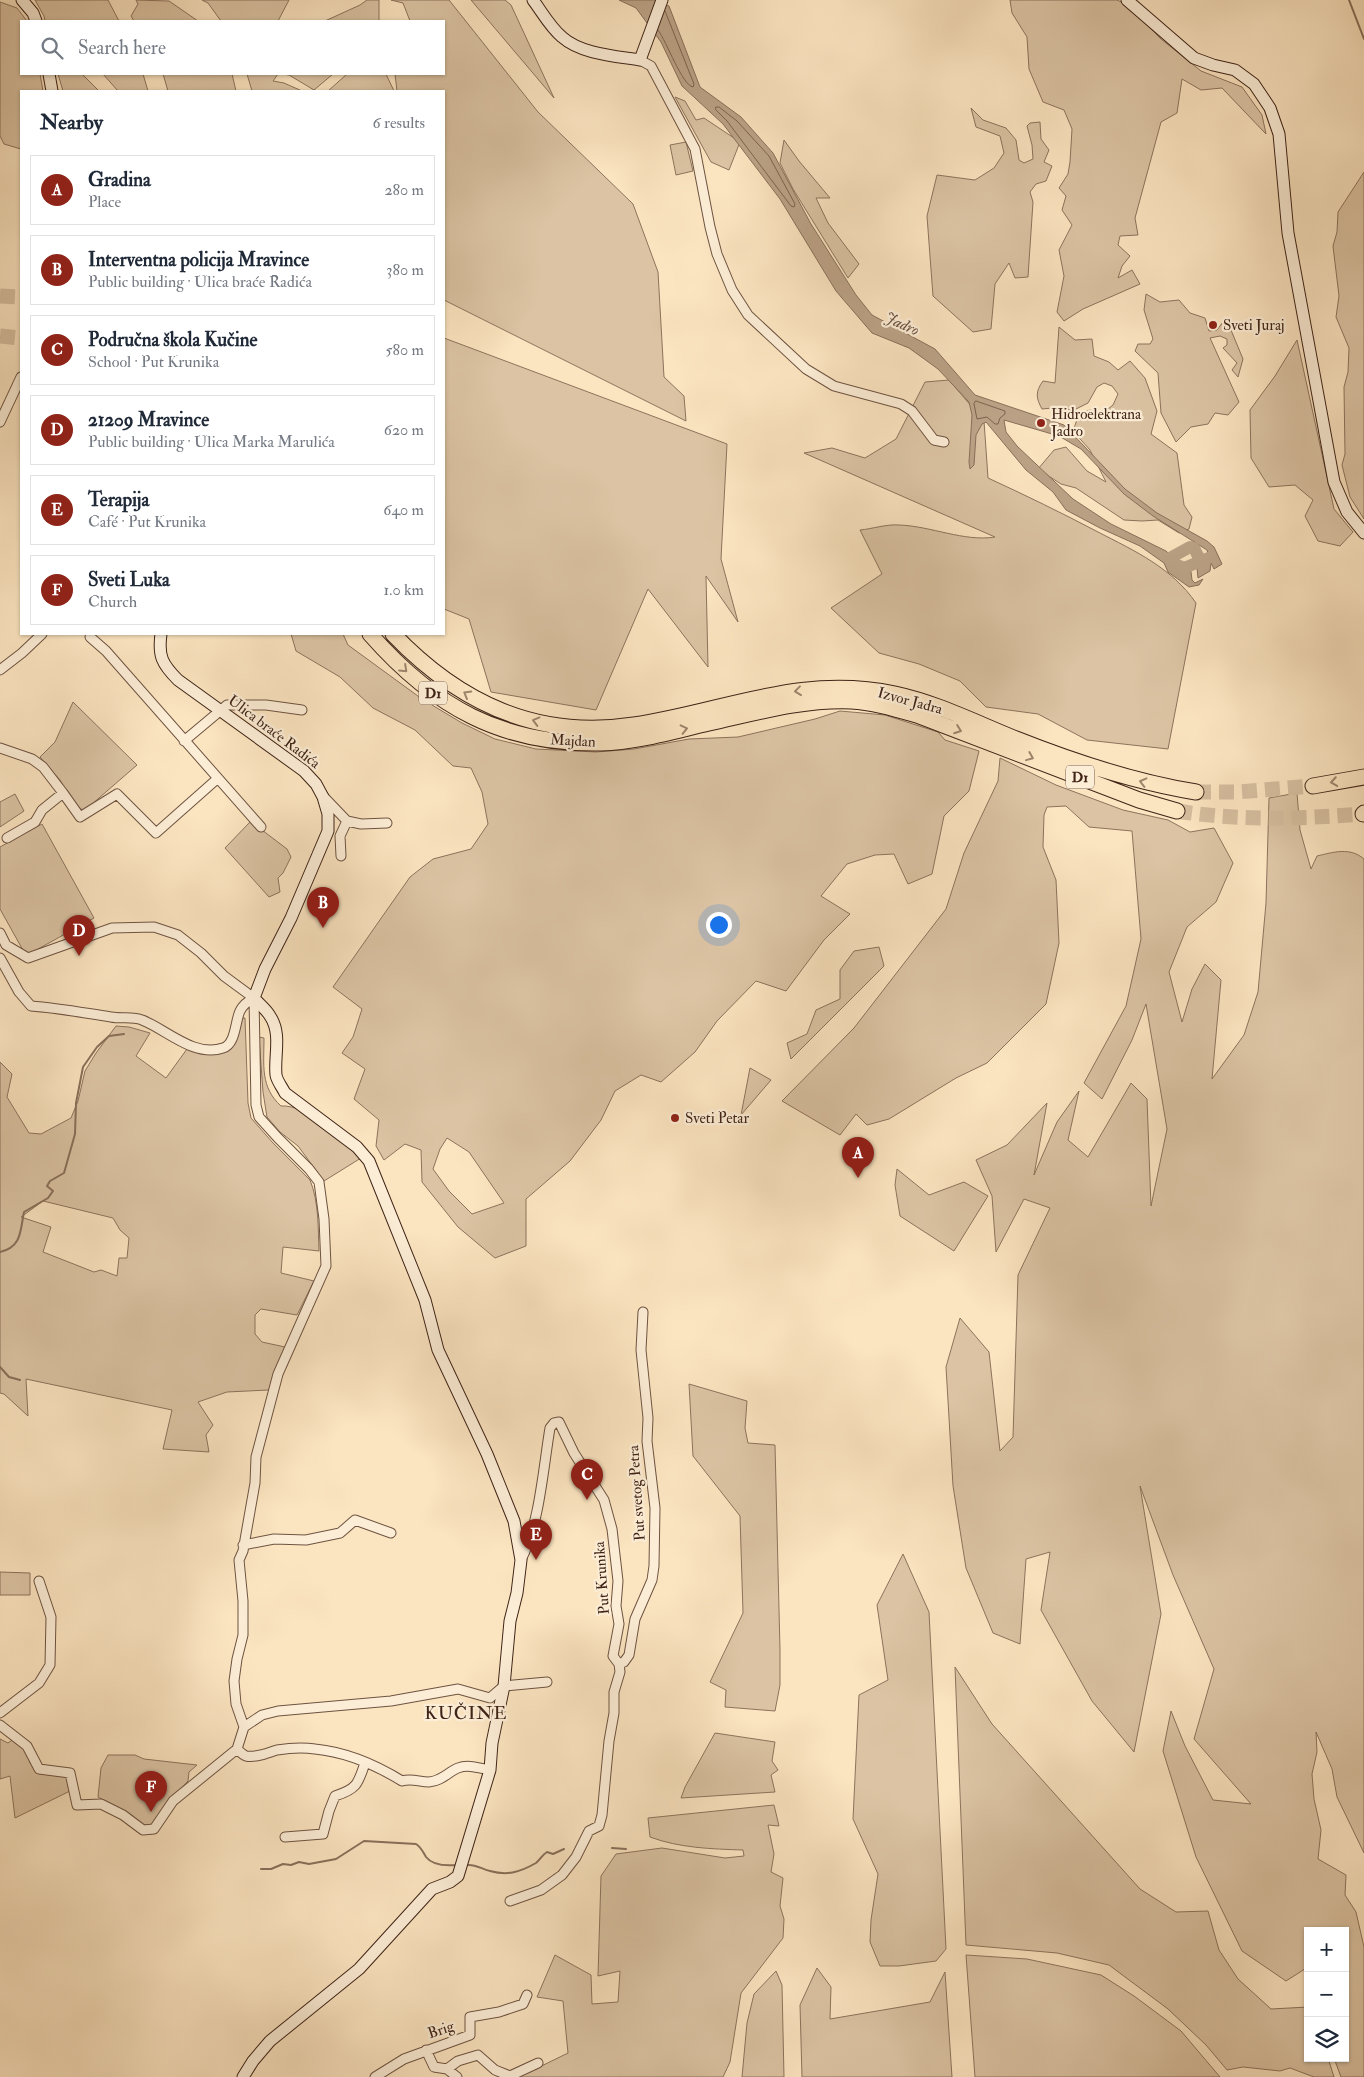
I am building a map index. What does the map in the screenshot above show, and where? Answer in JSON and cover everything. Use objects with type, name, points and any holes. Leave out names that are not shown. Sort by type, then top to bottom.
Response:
[{"type":"highway","name":"Majdan","points":[[371,635],[391,658],[418,682],[446,703],[482,722],[510,732],[566,742],[602,743],[636,732]]},
{"type":"highway","name":"Majdan","points":[[394,635],[414,656],[449,684],[491,708],[548,724],[586,728],[610,728],[636,732]]},
{"type":"highway","name":"Izvor Jadra","points":[[636,732],[784,706],[826,694],[852,701],[886,706],[988,734]]},
{"type":"highway","name":"D1","points":[[988,734],[1116,774],[1171,788],[1196,792]]},
{"type":"highway","name":"D1","points":[[988,734],[1139,800],[1177,810]]},
{"type":"highway","points":[[1313,786],[1360,778]]},
{"type":"main road","points":[[22,0],[33,13],[36,20]]},
{"type":"main road","points":[[533,0],[562,38],[577,47],[613,56],[640,60],[662,0]]},
{"type":"main road","points":[[1127,0],[1194,58],[1235,70],[1248,79],[1254,84],[1270,108],[1279,134],[1288,233],[1334,482],[1347,512],[1364,532]]},
{"type":"main road","points":[[49,75],[52,90]]},
{"type":"main road","name":"Ulica braće Radića","points":[[161,635],[161,655],[166,668],[178,680],[304,771],[316,784],[324,797],[328,814],[328,831],[286,929],[265,969],[254,998]]},
{"type":"main road","points":[[243,2077],[253,2061],[270,2041],[359,1969],[432,1889],[450,1882],[458,1876],[490,1770],[492,1743],[504,1686],[510,1621],[517,1593],[521,1560],[514,1520],[487,1454],[438,1350],[425,1300],[383,1193],[364,1154],[285,1092],[281,1086],[276,1076],[278,1048],[275,1028],[270,1016],[254,998]]},
{"type":"street","points":[[640,60],[651,66],[695,149],[717,254],[732,290],[748,315],[806,370],[834,386],[901,404],[912,411],[934,440],[944,442]]},
{"type":"street","points":[[0,422],[20,379]]},
{"type":"street","points":[[0,670],[41,635]]},
{"type":"street","points":[[90,637],[106,651],[261,827]]},
{"type":"street","points":[[184,740],[227,705],[239,704],[302,710]]},
{"type":"street","points":[[0,748],[32,759],[43,767],[80,816],[117,794],[156,833],[217,779]]},
{"type":"street","points":[[7,838],[35,822],[42,810],[62,793]]},
{"type":"street","points":[[324,797],[347,821],[361,824],[387,823]]},
{"type":"street","points":[[341,856],[340,836],[347,821]]},
{"type":"street","points":[[0,933],[6,945],[28,958],[112,928],[154,927],[178,935],[201,953],[224,976],[254,998]]},
{"type":"street","points":[[0,958],[18,992],[32,1006],[140,1019],[187,1045],[206,1049],[222,1048],[229,1043],[240,1010],[254,998]]},
{"type":"street","points":[[0,1725],[27,1746],[39,1768],[70,1773],[77,1805],[101,1804],[123,1815],[143,1830],[154,1829],[173,1801],[237,1749],[244,1727],[236,1704],[234,1681],[236,1659],[243,1635],[243,1601],[239,1560],[255,1483],[256,1457],[278,1374],[326,1266],[324,1219],[319,1182],[260,1117],[256,1105],[254,998]]},
{"type":"street","name":"Put svetog Petra","points":[[619,1664],[624,1662],[628,1655],[636,1619],[652,1580],[654,1566],[655,1508],[647,1441],[648,1418],[641,1350],[643,1312]]},
{"type":"street","name":"Put Krunika","points":[[510,1901],[542,1890],[562,1875],[576,1857],[589,1831],[598,1826],[602,1815],[609,1741],[614,1713],[614,1692],[620,1672],[619,1664],[613,1656],[619,1624],[616,1606],[618,1581],[612,1528],[604,1500],[574,1453],[559,1422],[554,1423],[550,1428],[538,1503],[526,1550],[521,1560]]},
{"type":"street","points":[[243,1545],[274,1539],[306,1540],[340,1533],[355,1520],[391,1533]]},
{"type":"street","points":[[0,1713],[39,1683],[50,1665],[51,1617],[40,1581]]},
{"type":"street","points":[[244,1727],[262,1716],[278,1711],[391,1702],[458,1689],[490,1698],[504,1686],[547,1682]]},
{"type":"street","points":[[237,1749],[246,1756],[264,1755],[276,1750],[316,1748],[349,1755],[388,1772],[402,1781],[410,1778],[431,1782],[447,1776],[457,1768],[469,1766],[490,1770]]},
{"type":"street","points":[[285,1837],[323,1834],[329,1811],[336,1796],[351,1791],[358,1784],[365,1763]]},
{"type":"street","name":"Brig","points":[[375,2077],[404,2059],[470,2035],[472,2027],[470,2017],[499,2012],[523,2004],[527,1995]]},
{"type":"street","points":[[426,2050],[434,2067],[447,2069],[457,2077]]},
{"type":"street","points":[[447,2069],[458,2062],[478,2055],[495,2070],[510,2076],[538,2063]]},
{"type":"shaded area","points":[[35,0],[108,0],[118,20],[45,20]]},
{"type":"shaded area","points":[[136,0],[169,1],[197,20],[133,20],[131,16],[138,4]]},
{"type":"shaded area","points":[[202,0],[289,0],[279,20],[220,20],[208,3]]},
{"type":"shaded area","points":[[367,0],[379,0],[379,20],[327,20]]},
{"type":"shaded area","points":[[391,0],[449,0],[538,112],[633,204],[658,272],[664,377],[684,396],[686,421],[445,300],[445,90],[397,90],[395,75],[445,75],[445,20],[410,20],[403,3]]},
{"type":"shaded area","points":[[471,0],[505,0],[511,5],[554,98]]},
{"type":"shaded area","points":[[1010,0],[1117,0],[1128,5],[1161,39],[1201,71],[1242,87],[1262,115],[1266,134],[1222,88],[1201,90],[1182,79],[1177,113],[1161,122],[1135,218],[1138,235],[1120,236],[1118,245],[1130,256],[1122,266],[1118,278],[1132,270],[1140,284],[1083,309],[1064,321],[1057,312],[1064,276],[1059,250],[1072,225],[1062,210],[1066,196],[1059,188],[1068,174],[1072,129],[1064,110],[1043,102],[1029,69],[1027,37],[1012,13]]},
{"type":"shaded area","points":[[0,2],[17,8],[26,20],[20,20],[20,75],[40,75],[43,90],[20,90],[20,149],[4,144],[0,136]]},
{"type":"shaded area","points":[[58,75],[83,75],[98,90],[63,90]]},
{"type":"shaded area","points":[[104,75],[143,75],[148,90],[117,90]]},
{"type":"shaded area","points":[[163,75],[232,75],[236,90],[168,90]]},
{"type":"shaded area","points":[[247,75],[277,75],[273,81],[284,83],[300,90],[252,90]]},
{"type":"shaded area","points":[[289,75],[332,75],[314,90]]},
{"type":"shaded area","points":[[346,75],[386,75],[394,90],[329,90]]},
{"type":"shaded area","points":[[675,97],[685,101],[696,120],[704,118],[740,142],[729,170],[711,162]]},
{"type":"shaded area","points":[[971,108],[983,120],[1006,128],[1016,140],[1019,160],[1024,163],[1033,159],[1032,145],[1027,126],[1030,123],[1040,122],[1041,139],[1049,150],[1044,162],[1052,166],[1046,181],[1036,184],[1030,192],[1033,202],[1028,277],[1015,278],[1009,263],[995,284],[991,329],[973,332],[933,296],[927,216],[937,175],[975,180],[994,168],[1004,153],[1000,136],[976,127]]},
{"type":"shaded area","points":[[784,140],[830,198],[816,198],[828,223],[859,264],[848,278],[793,189],[780,163]]},
{"type":"shaded area","points":[[686,142],[693,171],[676,175],[670,145]]},
{"type":"shaded area","points":[[1364,172],[1364,519],[1350,497],[1342,465],[1345,454],[1344,387],[1348,372],[1349,348],[1336,317],[1339,296],[1333,246],[1337,232],[1338,212]]},
{"type":"shaded area","points":[[1146,294],[1160,302],[1179,300],[1190,313],[1205,318],[1209,331],[1217,330],[1226,318],[1243,359],[1238,377],[1232,370],[1237,363],[1223,348],[1227,345],[1227,339],[1220,336],[1210,338],[1239,402],[1228,415],[1215,413],[1208,424],[1191,427],[1176,442],[1161,413],[1158,373],[1135,351],[1138,344],[1150,344],[1153,339],[1144,310]]},
{"type":"shaded area","points":[[1059,327],[1075,340],[1092,339],[1094,356],[1109,362],[1118,370],[1130,361],[1145,378],[1157,411],[1151,434],[1177,453],[1184,505],[1192,517],[1189,529],[1179,533],[1158,520],[1124,520],[1076,488],[1061,484],[1038,469],[1054,450],[1066,447],[1087,471],[1106,482],[1090,450],[1073,431],[1079,414],[1090,410],[1103,413],[1113,405],[1118,394],[1112,386],[1104,383],[1097,387],[1088,403],[1072,411],[1063,407],[1042,409],[1038,402],[1037,395],[1043,381],[1055,383]]},
{"type":"shaded area","points":[[445,338],[727,444],[721,559],[738,622],[706,576],[708,667],[648,589],[596,710],[491,692],[469,619],[445,609]]},
{"type":"shaded area","points":[[1297,340],[1334,509],[1353,532],[1340,546],[1318,541],[1305,516],[1313,500],[1295,485],[1269,487],[1251,458],[1250,410],[1275,376]]},
{"type":"shaded area","points":[[949,380],[984,421],[988,478],[1126,546],[1164,570],[1176,580],[1196,603],[1168,749],[1087,740],[1038,714],[986,707],[960,681],[919,664],[879,653],[831,608],[882,574],[860,530],[899,525],[959,536],[995,537],[804,453],[832,448],[865,458],[896,439],[925,382]]},
{"type":"shaded area","points":[[291,635],[343,635],[348,645],[422,699],[462,723],[495,739],[536,749],[596,752],[634,749],[689,739],[738,737],[815,719],[840,711],[885,715],[938,732],[945,740],[979,751],[969,791],[944,816],[932,874],[908,884],[894,854],[875,855],[847,864],[821,896],[850,914],[824,940],[786,991],[756,981],[717,1021],[695,1052],[661,1082],[641,1075],[615,1091],[601,1120],[570,1161],[526,1199],[526,1246],[495,1258],[458,1227],[422,1182],[421,1150],[405,1144],[384,1160],[376,1146],[379,1120],[354,1099],[365,1069],[342,1053],[353,1037],[362,1009],[333,987],[410,877],[433,859],[471,849],[488,824],[482,792],[471,768],[453,766],[415,730],[373,708],[340,677],[296,651]],"holes":[[[447,1138],[469,1152],[504,1203],[472,1214],[449,1191],[433,1169],[440,1149]]]},
{"type":"shaded area","points":[[73,702],[137,765],[84,811],[75,805],[60,780],[40,757],[55,742]]},
{"type":"shaded area","points":[[1000,758],[1056,785],[1123,810],[1168,820],[1190,832],[1214,828],[1233,863],[1216,902],[1187,927],[1169,972],[1182,1022],[1192,989],[1205,964],[1221,980],[1212,1079],[1244,1035],[1258,992],[1266,903],[1269,798],[1297,793],[1300,830],[1311,869],[1317,856],[1330,853],[1353,853],[1364,859],[1364,1853],[1337,1797],[1332,1769],[1316,1732],[1317,1752],[1312,1774],[1314,1799],[1321,1830],[1318,1859],[1346,1875],[1345,1895],[1356,1912],[1364,1947],[1364,2077],[1341,2077],[1335,2062],[1349,2062],[1349,1927],[1304,1927],[1304,1970],[1286,1981],[1242,1951],[1196,1857],[1163,1751],[1171,1711],[1185,1746],[1213,1800],[1251,1804],[1194,1739],[1214,1669],[1173,1575],[1140,1486],[1161,1614],[1134,1752],[1092,1701],[1041,1610],[1050,1552],[1026,1559],[1020,1644],[993,1633],[966,1568],[953,1486],[946,1367],[960,1318],[989,1352],[1000,1451],[1013,1437],[1018,1275],[1050,1208],[1024,1199],[996,1252],[992,1196],[976,1160],[1007,1145],[1047,1103],[1034,1175],[1057,1122],[1079,1091],[1068,1140],[1088,1157],[1131,1083],[1147,1099],[1151,1206],[1167,1129],[1146,1004],[1132,1040],[1102,1099],[1084,1083],[1126,1006],[1141,939],[1132,831],[1089,827],[1066,806],[1047,807],[1044,815],[1043,847],[1056,880],[1059,943],[1046,1004],[987,1063],[956,1078],[889,1119],[867,1125],[856,1114],[840,1135],[782,1101],[854,1028],[946,909],[964,853],[998,781]]},
{"type":"shaded area","points":[[15,794],[24,811],[0,827],[0,802]]},
{"type":"shaded area","points":[[250,822],[259,832],[262,830],[287,849],[291,857],[283,873],[278,878],[280,892],[269,897],[225,848]]},
{"type":"shaded area","points":[[42,824],[94,918],[29,954],[24,952],[0,909],[0,847]]},
{"type":"shaded area","points":[[879,947],[884,966],[791,1059],[787,1043],[807,1034],[816,1010],[840,999],[840,970],[854,951]]},
{"type":"shaded area","points":[[240,1018],[245,1018],[248,1103],[251,1118],[310,1180],[317,1206],[319,1251],[283,1247],[281,1273],[314,1281],[297,1315],[261,1309],[255,1315],[255,1334],[262,1342],[285,1347],[269,1390],[227,1392],[198,1402],[213,1425],[206,1435],[209,1452],[163,1449],[172,1410],[26,1379],[28,1416],[4,1394],[0,1393],[0,1062],[12,1074],[7,1097],[29,1133],[41,1134],[71,1118],[78,1101],[85,1071],[116,1026],[129,1027],[150,1033],[136,1056],[166,1078],[187,1049],[229,1048]],"holes":[[[43,1201],[113,1218],[120,1230],[129,1238],[127,1258],[119,1258],[117,1276],[101,1270],[94,1272],[43,1252],[51,1227],[21,1217]]]},
{"type":"shaded area","points":[[259,1037],[264,1038],[266,1083],[274,1099],[281,1106],[302,1111],[325,1124],[361,1158],[324,1181],[298,1146],[280,1132],[267,1117]]},
{"type":"shaded area","points":[[750,1068],[771,1080],[741,1115]]},
{"type":"shaded area","points":[[897,1169],[929,1195],[964,1182],[988,1196],[954,1251],[900,1216],[895,1185]]},
{"type":"shaded area","points":[[689,1384],[747,1401],[745,1428],[748,1443],[775,1445],[780,1685],[775,1711],[725,1707],[726,1690],[710,1682],[743,1613],[740,1516],[693,1456]]},
{"type":"shaded area","points":[[903,1554],[929,1612],[946,1949],[936,1961],[899,1966],[880,1966],[870,1942],[871,1920],[878,1874],[853,1819],[859,1695],[888,1680],[877,1605]]},
{"type":"shaded area","points":[[0,1572],[30,1573],[30,1595],[0,1595]]},
{"type":"shaded area","points":[[955,1667],[992,1724],[1140,1889],[1176,1912],[1208,1911],[1219,1950],[1238,1979],[1271,2009],[1304,2007],[1304,2062],[1329,2062],[1334,2077],[1314,2077],[1290,2068],[1280,2071],[1243,2067],[1227,2070],[1206,2045],[1168,2009],[1109,1965],[1057,1953],[966,1945]]},
{"type":"shaded area","points":[[715,1733],[775,1742],[772,1761],[778,1770],[771,1775],[775,1792],[681,1798],[685,1787]]},
{"type":"shaded area","points":[[15,1738],[28,1752],[30,1763],[34,1767],[69,1775],[72,1790],[15,1818],[10,1776],[0,1779],[0,1739],[8,1743]]},
{"type":"shaded area","points":[[108,1755],[135,1755],[144,1759],[197,1765],[189,1772],[188,1781],[151,1827],[146,1828],[137,1823],[133,1816],[98,1797],[101,1768]]},
{"type":"shaded area","points":[[774,1805],[779,1826],[768,1825],[774,1854],[771,1872],[783,1878],[780,1906],[784,1919],[783,1938],[741,1993],[730,2062],[723,2077],[519,2077],[568,2053],[563,2001],[537,1997],[555,1955],[591,1975],[592,2004],[618,2002],[620,1971],[598,1976],[601,1876],[616,1854],[662,1848],[725,1858],[744,1856],[743,1850],[684,1846],[650,1837],[648,1818]]},
{"type":"shaded area","points":[[966,1955],[1027,1959],[1101,1975],[1134,1996],[1181,2031],[1220,2077],[975,2077]]},
{"type":"shaded area","points":[[817,1968],[831,1987],[830,2019],[930,2002],[945,1972],[952,2077],[802,2077],[800,2005]]},
{"type":"shaded area","points":[[776,1971],[782,1985],[784,2077],[742,2077],[747,2023],[754,1994]]},
{"type":"water","name":"Jadro","points":[[619,0],[655,0],[669,6],[700,87],[741,117],[773,153],[811,224],[856,295],[872,315],[935,349],[975,395],[1064,425],[1125,489],[1157,513],[1207,541],[1214,547],[1222,564],[1214,569],[1211,563],[1210,571],[1198,578],[1196,558],[1198,551],[1205,556],[1208,553],[1207,550],[1153,516],[1124,494],[1081,449],[1059,436],[1004,420],[1006,432],[1017,446],[1073,499],[1111,524],[1166,551],[1182,566],[1190,564],[1192,580],[1195,583],[1203,579],[1199,585],[1189,587],[1168,572],[1164,563],[1140,546],[1066,510],[1053,492],[1026,470],[986,422],[982,424],[976,435],[974,465],[970,469],[972,415],[969,402],[938,369],[909,348],[872,333],[836,291],[780,199],[723,124],[682,86],[661,42],[636,8]]},
{"type":"waterway","points":[[1349,0],[1364,39]]},
{"type":"waterway","points":[[1170,558],[1190,547],[1194,548],[1200,560]]},
{"type":"waterway","name":"Jadro","points":[[1175,564],[1184,568],[1211,557]]},
{"type":"waterway","points":[[0,1252],[7,1250],[16,1242],[19,1237],[24,1212],[48,1198],[53,1191],[47,1186],[50,1181],[64,1173],[75,1134],[76,1103],[83,1067],[97,1047],[109,1036],[124,1034]]},
{"type":"waterway","points":[[0,1367],[9,1377],[20,1380]]},
{"type":"waterway","points":[[261,1869],[271,1869],[283,1864],[291,1865],[299,1862],[309,1864],[336,1859],[364,1841],[416,1844],[432,1862],[444,1865],[457,1865]]},
{"type":"waterway","points":[[612,1848],[626,1849]]},
{"type":"waterway","points":[[467,1865],[496,1872],[514,1872],[536,1863],[547,1852],[553,1854],[564,1849]]},
{"type":"tunnel","points":[[0,296],[20,297]]},
{"type":"tunnel","points":[[0,336],[20,338]]},
{"type":"tunnel","points":[[1196,792],[1237,792],[1313,786]]},
{"type":"tunnel","points":[[1177,811],[1247,818],[1363,814]]},
{"type":"place","name":"Sveti Juraj","points":[[1213,325]]},
{"type":"place","name":"Hidroelektrana Jadro","points":[[1041,423]]},
{"type":"place","name":"Interventna policija Mravince","points":[[323,928]]},
{"type":"place","name":"21209 Mravince","points":[[79,956]]},
{"type":"place","name":"Sveti Petar","points":[[675,1118]]},
{"type":"place","name":"Gradina","points":[[858,1178]]},
{"type":"place","name":"Područna škola Kučine","points":[[587,1500]]},
{"type":"place","name":"Terapija","points":[[536,1560]]},
{"type":"place","name":"Sveti Luka","points":[[151,1812]]},
{"type":"district","name":"KUČINE","points":[[466,1713]]}]
